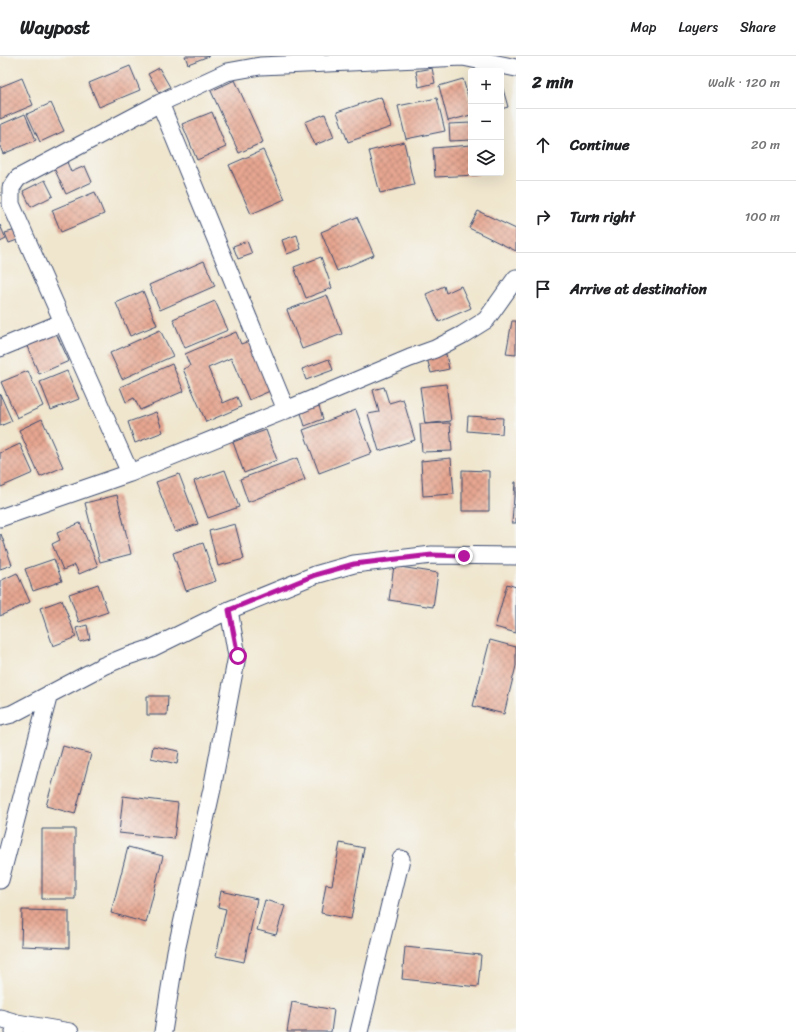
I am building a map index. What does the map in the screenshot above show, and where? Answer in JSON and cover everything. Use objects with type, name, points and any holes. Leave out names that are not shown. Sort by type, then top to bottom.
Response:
[{"type":"street","points":[[130,473],[11,204],[10,188],[18,178],[160,103],[227,72],[260,66],[463,57],[516,68]]},
{"type":"street","points":[[160,103],[286,410]]},
{"type":"street","points":[[0,518],[130,473],[435,349],[462,336],[486,320],[516,278]]},
{"type":"street","points":[[0,348],[63,322]]},
{"type":"street","points":[[0,717],[12,714],[94,670],[152,648],[229,610],[315,575],[354,564],[432,555],[516,556]]},
{"type":"street","points":[[163,1032],[176,951],[212,788],[238,656],[229,610]]},
{"type":"street","points":[[0,880],[49,694]]},
{"type":"street","points":[[359,1032],[401,859]]},
{"type":"street","points":[[0,1018],[15,1027],[70,1032]]},
{"type":"building","points":[[185,56],[209,56],[188,64]]},
{"type":"building","points":[[130,66],[140,90],[99,107],[89,83]]},
{"type":"building","points":[[159,68],[170,87],[159,93],[148,74]]},
{"type":"building","points":[[432,68],[435,83],[419,87],[416,71]]},
{"type":"building","points":[[22,78],[33,105],[0,119],[0,87]]},
{"type":"building","points":[[463,79],[468,96],[468,116],[448,121],[439,86]]},
{"type":"building","points":[[235,80],[263,142],[239,153],[211,91]]},
{"type":"building","points":[[504,93],[508,107],[504,108]]},
{"type":"building","points":[[381,97],[391,127],[348,142],[337,112]]},
{"type":"building","points":[[437,98],[445,131],[406,139],[398,106]]},
{"type":"building","points":[[51,103],[64,131],[40,142],[27,114]]},
{"type":"building","points":[[212,112],[226,147],[197,160],[182,124]]},
{"type":"building","points":[[25,114],[36,140],[3,154],[0,146],[0,125]]},
{"type":"building","points":[[325,114],[334,137],[315,145],[305,122]]},
{"type":"building","points":[[468,123],[468,140],[450,141],[449,124]]},
{"type":"building","points":[[404,142],[414,185],[380,193],[369,151]]},
{"type":"building","points":[[468,145],[468,175],[435,177],[433,148]]},
{"type":"building","points":[[263,150],[285,199],[251,214],[229,165]]},
{"type":"building","points":[[67,162],[71,172],[85,166],[92,182],[66,194],[54,168]]},
{"type":"building","points":[[45,180],[53,196],[31,207],[23,191]]},
{"type":"building","points":[[95,192],[104,214],[61,232],[52,210]]},
{"type":"building","points":[[478,211],[516,229],[516,251],[469,228]]},
{"type":"building","points":[[357,217],[374,255],[337,271],[321,232]]},
{"type":"building","points":[[0,225],[6,239],[0,242]]},
{"type":"building","points":[[16,230],[20,239],[9,243],[5,233]]},
{"type":"building","points":[[297,235],[301,249],[287,254],[282,240]]},
{"type":"building","points":[[247,241],[252,254],[238,259],[233,246]]},
{"type":"building","points":[[321,257],[332,288],[306,298],[294,267]]},
{"type":"building","points":[[204,261],[215,286],[160,310],[149,285]]},
{"type":"building","points":[[444,286],[446,293],[461,286],[471,308],[439,322],[426,294]]},
{"type":"building","points":[[143,291],[157,325],[130,336],[116,303]]},
{"type":"building","points":[[327,295],[342,334],[302,349],[287,310]]},
{"type":"building","points":[[215,301],[228,330],[185,348],[173,319]]},
{"type":"building","points":[[512,321],[516,321],[516,355],[506,354]]},
{"type":"building","points":[[160,330],[173,356],[122,379],[110,353]]},
{"type":"building","points":[[55,331],[69,361],[39,374],[26,344]]},
{"type":"building","points":[[236,332],[241,344],[249,341],[270,391],[249,400],[231,358],[208,368],[223,403],[237,397],[241,407],[206,422],[183,369],[190,366],[185,354]]},
{"type":"building","points":[[446,354],[449,369],[431,373],[427,358]]},
{"type":"building","points":[[329,359],[333,370],[306,380],[302,369]]},
{"type":"building","points":[[172,364],[184,391],[140,410],[134,398],[126,402],[120,387]]},
{"type":"building","points":[[28,371],[43,406],[17,418],[1,382]]},
{"type":"building","points":[[67,371],[79,399],[51,410],[40,382]]},
{"type":"building","points":[[446,384],[451,421],[425,424],[420,387]]},
{"type":"building","points":[[384,387],[389,403],[403,399],[415,440],[379,451],[368,414],[379,412],[373,390]]},
{"type":"building","points":[[0,394],[12,421],[0,426]]},
{"type":"building","points":[[318,403],[323,419],[305,426],[300,410]]},
{"type":"building","points":[[356,410],[372,453],[319,473],[303,430]]},
{"type":"building","points":[[156,412],[163,432],[135,443],[128,422]]},
{"type":"building","points":[[468,416],[503,418],[502,434],[467,431]]},
{"type":"building","points":[[42,419],[63,467],[40,477],[19,430]]},
{"type":"building","points":[[450,423],[452,451],[422,452],[420,424]]},
{"type":"building","points":[[266,430],[277,460],[244,473],[233,442]]},
{"type":"building","points":[[20,444],[33,473],[1,487],[0,453]]},
{"type":"building","points":[[297,458],[305,480],[248,502],[240,479]]},
{"type":"building","points":[[451,458],[454,494],[423,496],[421,461]]},
{"type":"building","points":[[225,470],[239,507],[208,518],[194,481]]},
{"type":"building","points":[[462,470],[489,471],[489,511],[462,511]]},
{"type":"building","points":[[179,474],[198,524],[175,532],[156,482]]},
{"type":"building","points":[[515,482],[516,523],[512,523]]},
{"type":"building","points":[[117,495],[131,554],[100,562],[85,503]]},
{"type":"building","points":[[80,523],[98,566],[79,574],[75,565],[63,570],[52,544],[60,540],[57,533]]},
{"type":"building","points":[[235,524],[244,559],[218,566],[209,531]]},
{"type":"building","points":[[1,534],[12,565],[0,569],[0,535]]},
{"type":"building","points":[[203,543],[216,581],[186,591],[173,553]]},
{"type":"building","points":[[54,559],[62,581],[33,591],[25,569]]},
{"type":"building","points":[[394,566],[438,573],[433,607],[389,600]]},
{"type":"building","points":[[17,573],[30,602],[0,616],[0,581]]},
{"type":"building","points":[[98,584],[108,612],[79,622],[69,594]]},
{"type":"building","points":[[507,584],[516,587],[516,633],[495,627]]},
{"type":"building","points":[[62,600],[76,637],[53,646],[40,608]]},
{"type":"building","points":[[87,625],[90,639],[80,642],[76,628]]},
{"type":"building","points":[[490,640],[516,647],[516,666],[504,714],[473,706]]},
{"type":"building","points":[[147,696],[168,696],[167,715],[147,715]]},
{"type":"building","points":[[63,746],[91,754],[75,814],[46,806]]},
{"type":"building","points":[[153,746],[179,751],[177,764],[151,758]]},
{"type":"building","points":[[123,796],[178,803],[174,839],[119,833]]},
{"type":"building","points":[[42,829],[75,829],[75,899],[42,899]]},
{"type":"building","points":[[340,843],[364,848],[351,919],[321,913],[326,884],[332,885]]},
{"type":"building","points":[[128,847],[163,856],[146,923],[111,913]]},
{"type":"building","points":[[221,891],[257,899],[244,962],[216,956],[226,909],[218,907]]},
{"type":"building","points":[[265,900],[285,906],[276,935],[257,930]]},
{"type":"building","points":[[22,910],[69,911],[69,948],[21,946]]},
{"type":"building","points":[[405,947],[481,955],[478,987],[402,979]]},
{"type":"building","points":[[292,1002],[334,1010],[331,1032],[287,1032]]},
{"type":"route","points":[[238,656],[229,610],[315,575],[354,564],[432,555],[464,556]]}]
